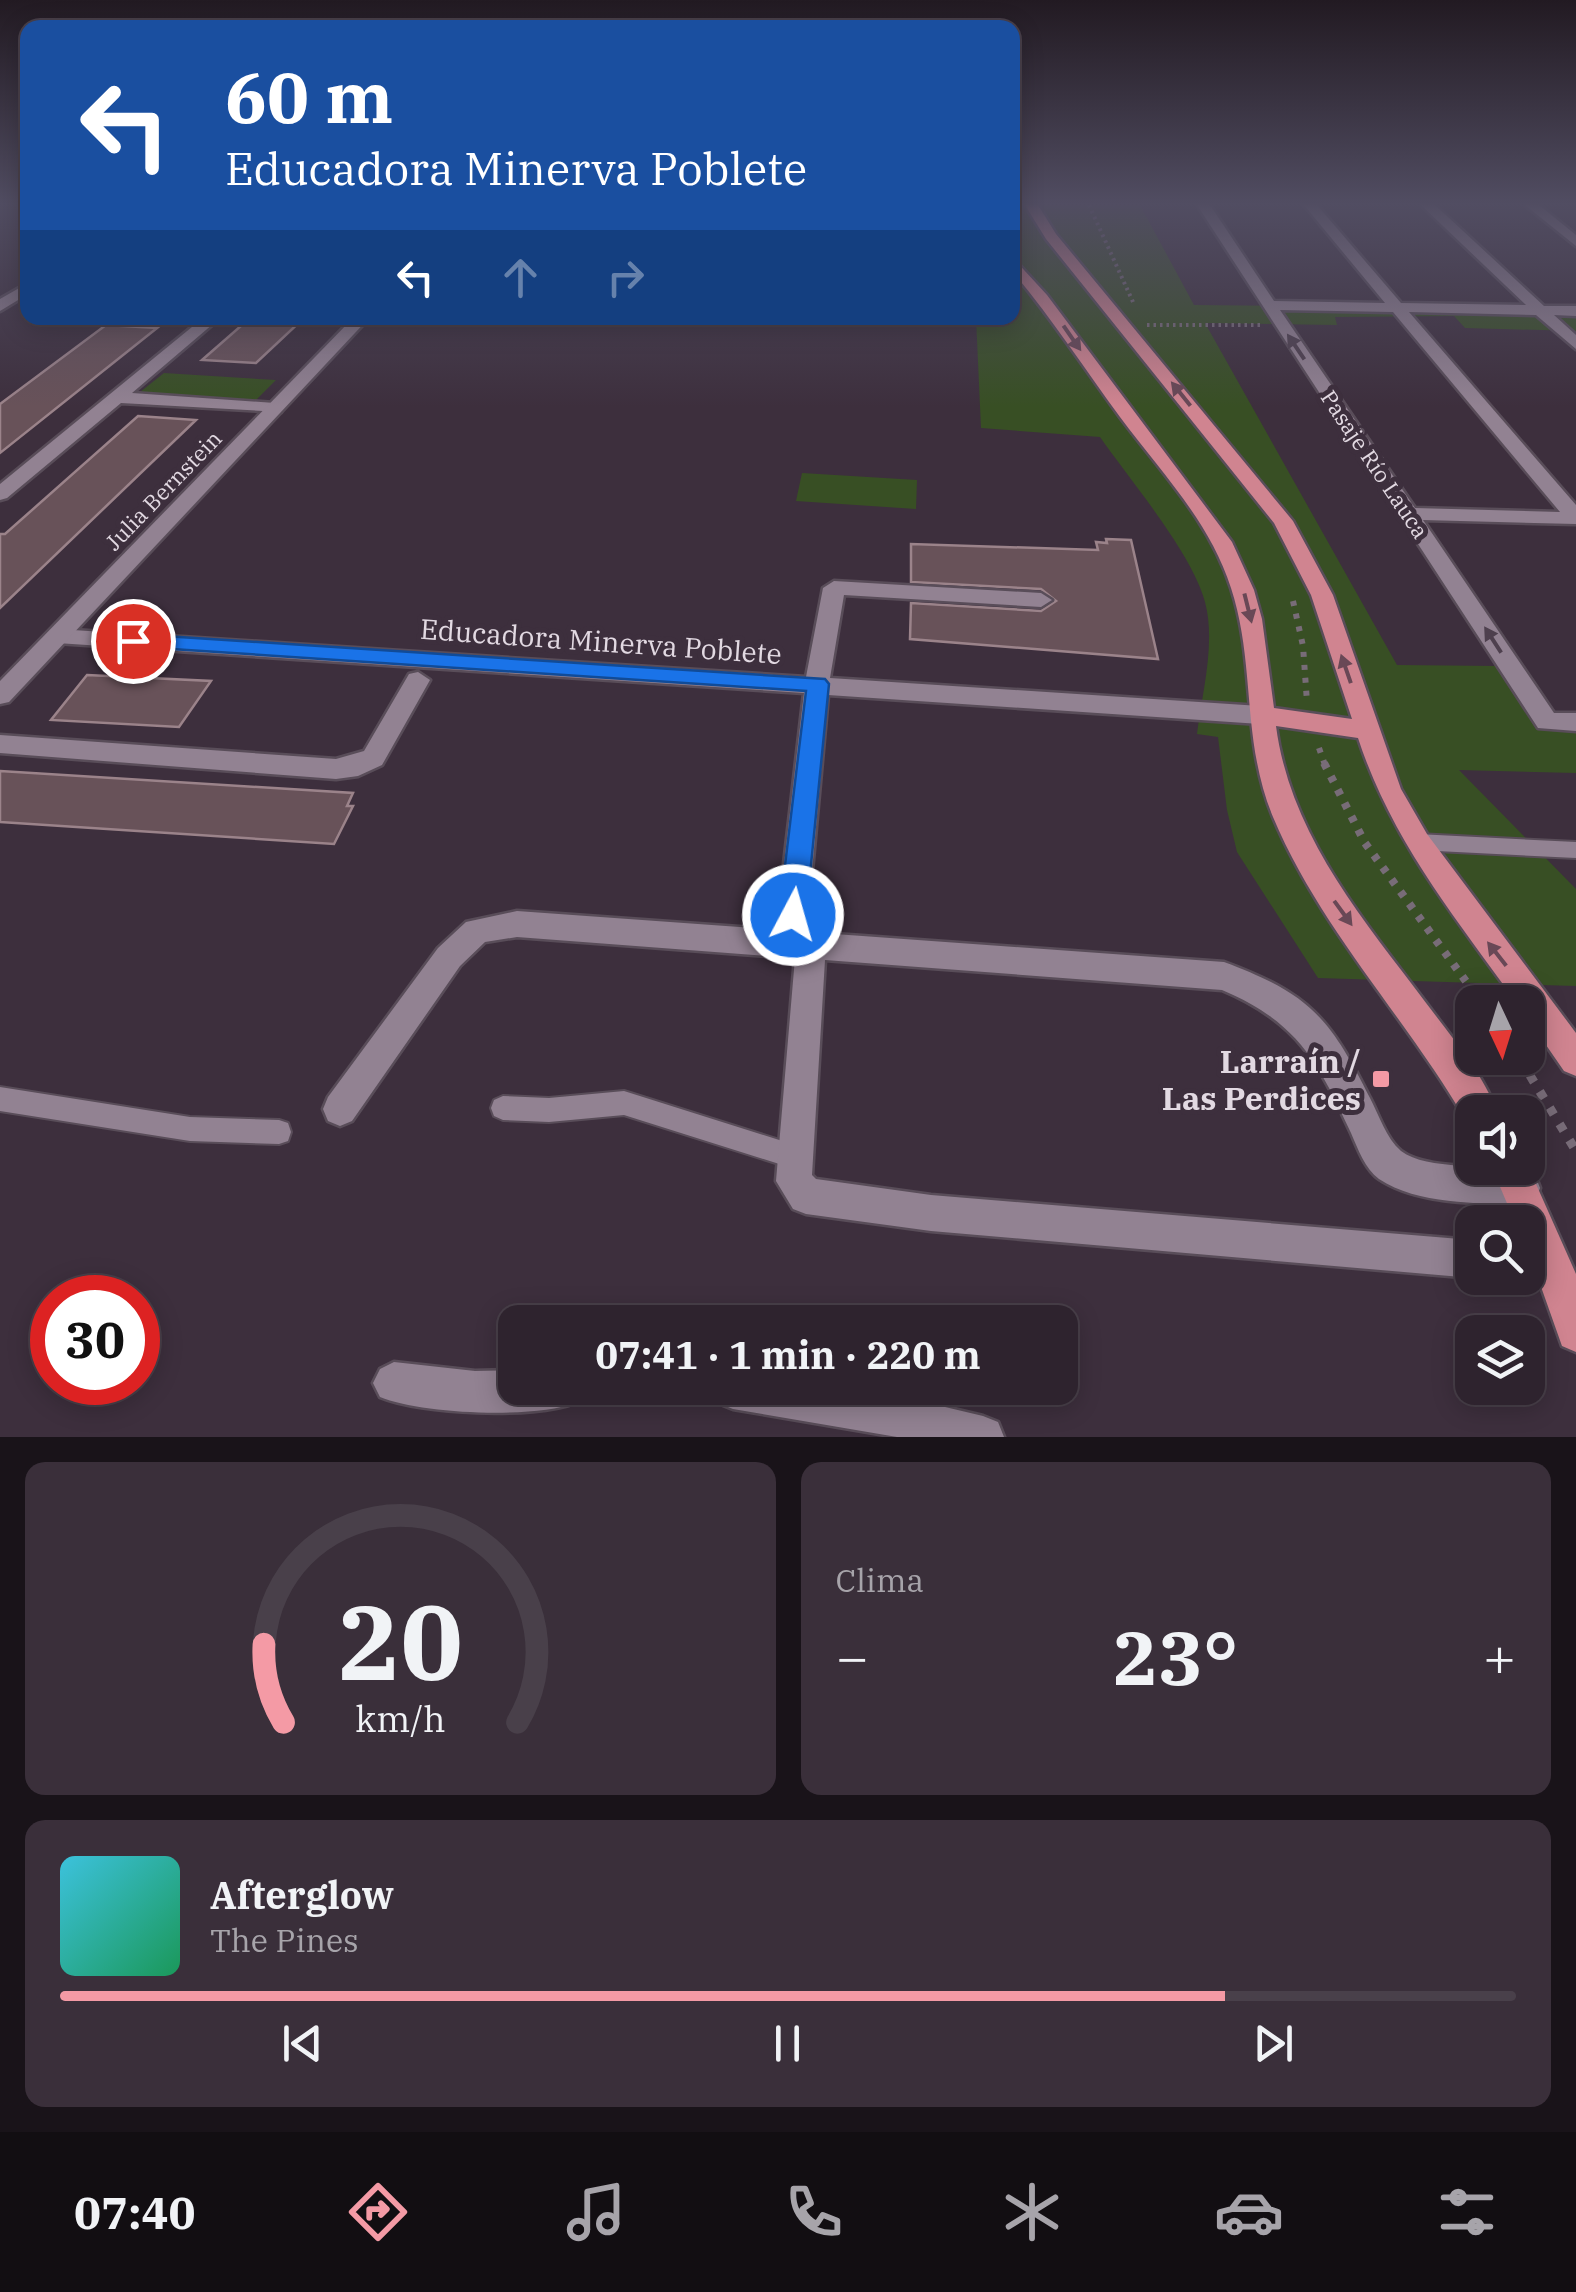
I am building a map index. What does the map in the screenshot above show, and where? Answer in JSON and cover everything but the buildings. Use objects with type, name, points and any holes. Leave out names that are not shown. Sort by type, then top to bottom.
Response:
[{"type":"main road","points":[[1020,272],[1216,531],[1252,621],[1260,715],[1273,782],[1307,856],[1470,1095]]},
{"type":"main road","points":[[1081,272],[1290,534],[1322,595],[1388,789],[1417,842],[1576,1060]]},
{"type":"main road","points":[[1260,715],[1366,730]]},
{"type":"main road","points":[[1545,1274],[1576,1332]]},
{"type":"street","name":"Pasaje Río Lauca","points":[[1246,272],[1547,722],[1576,722]]},
{"type":"street","points":[[1366,272],[1576,518]]},
{"type":"street","points":[[1499,272],[1576,344]]},
{"type":"street","points":[[1267,305],[1576,311]]},
{"type":"street","points":[[0,494],[203,325]]},
{"type":"street","name":"Julia Bernstein","points":[[0,696],[355,325]]},
{"type":"street","points":[[116,397],[275,408]]},
{"type":"street","points":[[1410,514],[1576,518]]},
{"type":"street","points":[[1041,600],[834,588],[818,684],[802,929],[794,1181],[806,1196],[931,1214],[1455,1258]]},
{"type":"street","name":"Educadora Minerva Poblete","points":[[57,636],[1260,715]]},
{"type":"street","points":[[0,744],[336,769],[358,766],[373,758],[418,680]]},
{"type":"street","points":[[340,1109],[449,957],[476,931],[517,924],[802,929],[1224,976],[1261,990],[1296,1010],[1321,1036],[1372,1138],[1391,1166],[1428,1178],[1455,1178]]},
{"type":"street","points":[[394,1383],[498,1391]]},
{"type":"street","points":[[844,1405],[984,1437]]},
{"type":"lane","points":[[1417,842],[1576,850]]},
{"type":"lane","points":[[0,1099],[190,1129],[279,1132]]},
{"type":"lane","points":[[503,1108],[550,1110],[624,1103],[795,1158]]},
{"type":"path","points":[[1120,272],[1133,299],[1122,321],[1281,325]]},
{"type":"path","points":[[1530,1075],[1576,1151]]},
{"type":"green space","points":[[1020,272],[1176,272],[1194,305],[1576,309],[1576,331],[1465,328],[1454,316],[1335,317],[1337,325],[1205,323],[1397,665],[1497,666],[1542,730],[1576,731],[1576,773],[1459,770],[1576,889],[1576,986],[1318,978],[1237,852],[1227,810],[1218,737],[1197,734],[1209,651],[1208,618],[1198,583],[1174,540],[1100,437],[981,428],[976,325],[1020,325]]},
{"type":"green space","points":[[164,373],[276,380],[256,400],[140,392]]},
{"type":"green space","points":[[802,473],[917,480],[916,509],[796,501]]},
{"type":"place","name":"Larraín / Las Perdices","points":[[1381,1079]]},
{"type":"route","points":[[133,641],[818,684],[793,915]]}]
